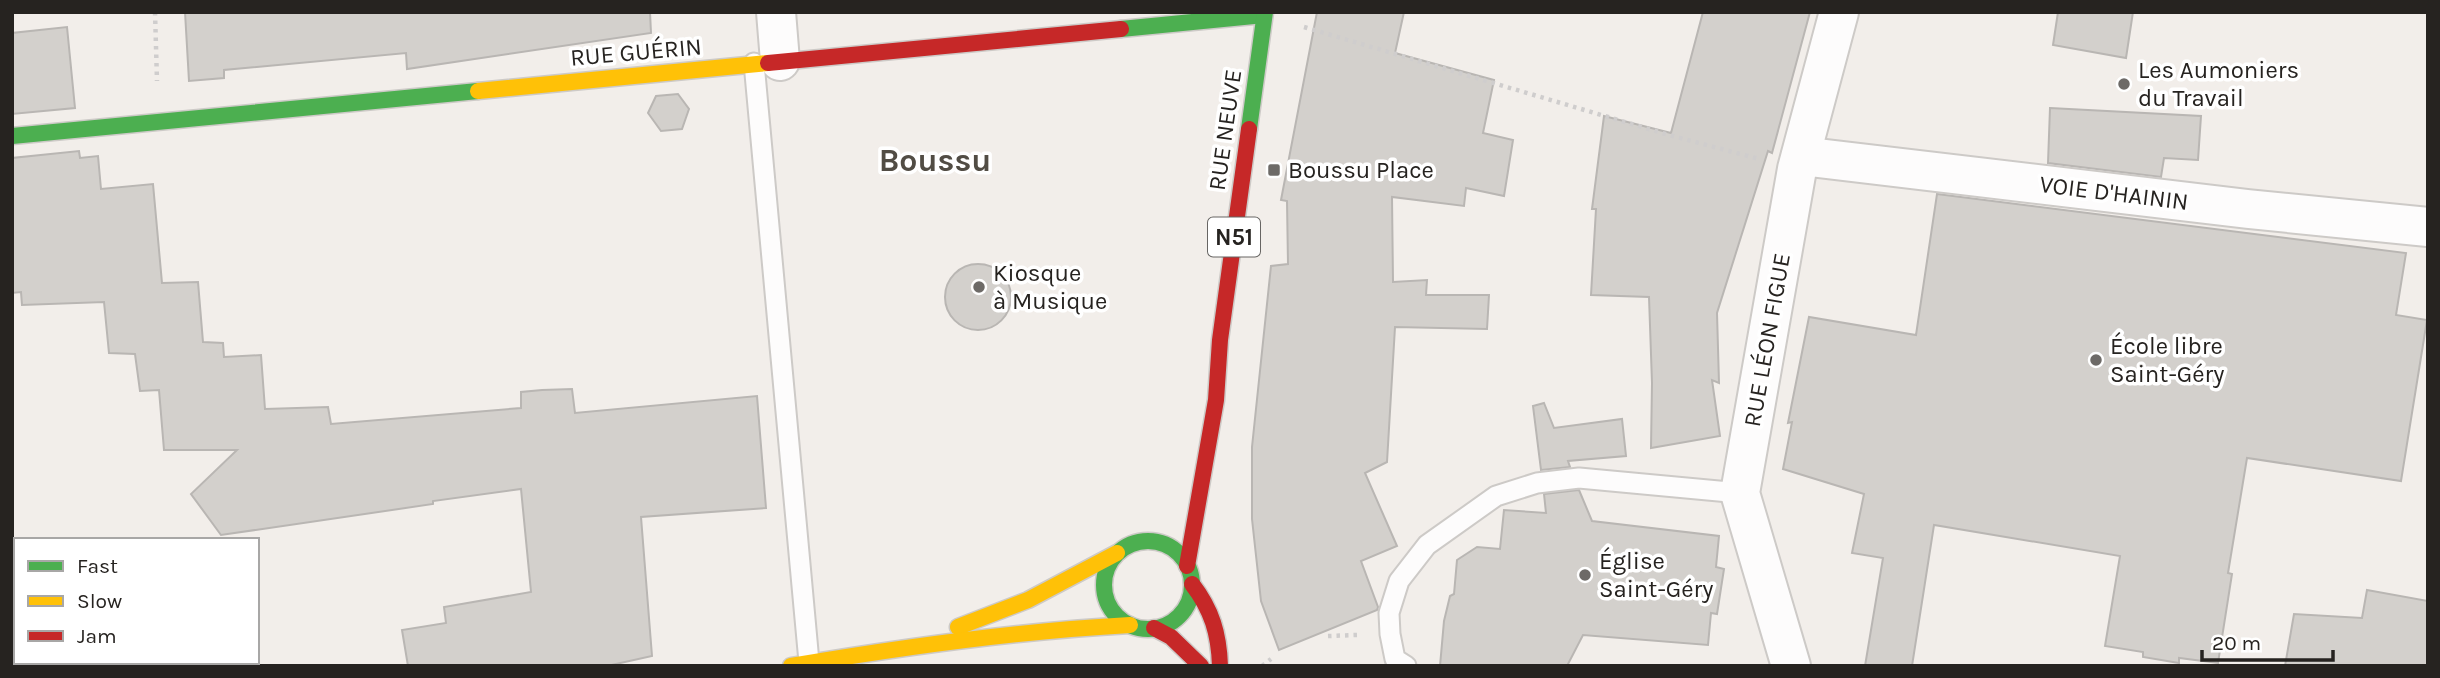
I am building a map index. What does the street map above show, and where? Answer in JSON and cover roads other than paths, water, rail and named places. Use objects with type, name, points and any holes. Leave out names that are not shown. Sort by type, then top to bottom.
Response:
[{"type":"main road","name":"RUE GUÉRIN","points":[[12,136],[1264,14]]},
{"type":"main road","name":"RUE NEUVE","points":[[1187,566],[1216,400],[1220,340],[1264,14]]},
{"type":"main road","name":"RUE NEUVE","points":[[1182,496],[1205,463]]},
{"type":"main road","points":[[1155,524],[1109,565],[1104,578],[1104,593],[1109,606],[1118,618],[1130,625],[1142,629],[1166,626],[1182,612],[1190,598],[1192,584]]},
{"type":"main road","points":[[866,653],[934,635],[1028,600],[1124,549],[1152,541],[1164,544],[1179,554],[1187,566],[1192,584],[1214,617],[1220,666]]},
{"type":"main road","points":[[800,664],[866,653],[1070,628],[1130,625]]},
{"type":"main road","points":[[1154,628],[1171,636],[1201,666]]},
{"type":"street","points":[[767,62],[776,12]]},
{"type":"street","name":"RUE LÉON FIGUE","points":[[1791,666],[1740,493],[1799,163],[1839,12]]},
{"type":"street","name":"VOIE D'HAININ","points":[[1799,163],[2428,227]]},
{"type":"lane","points":[[767,62],[800,664]]},
{"type":"lane","points":[[1406,666],[1395,659],[1390,634],[1389,613],[1399,581],[1427,545],[1496,496],[1536,482],[1579,478],[1740,493]]},
{"type":"place","name":"Les Aumoniers du Travail","points":[[2124,84]]},
{"type":"place","name":"Boussu Place","points":[[1274,170]]},
{"type":"place","name":"Kiosque à Musique","points":[[979,287]]},
{"type":"place","name":"École libre Saint-Géry","points":[[2096,360]]},
{"type":"place","name":"Église Saint-Géry","points":[[1585,575]]},
{"type":"district","name":"Boussu","points":[[935,160]]}]
